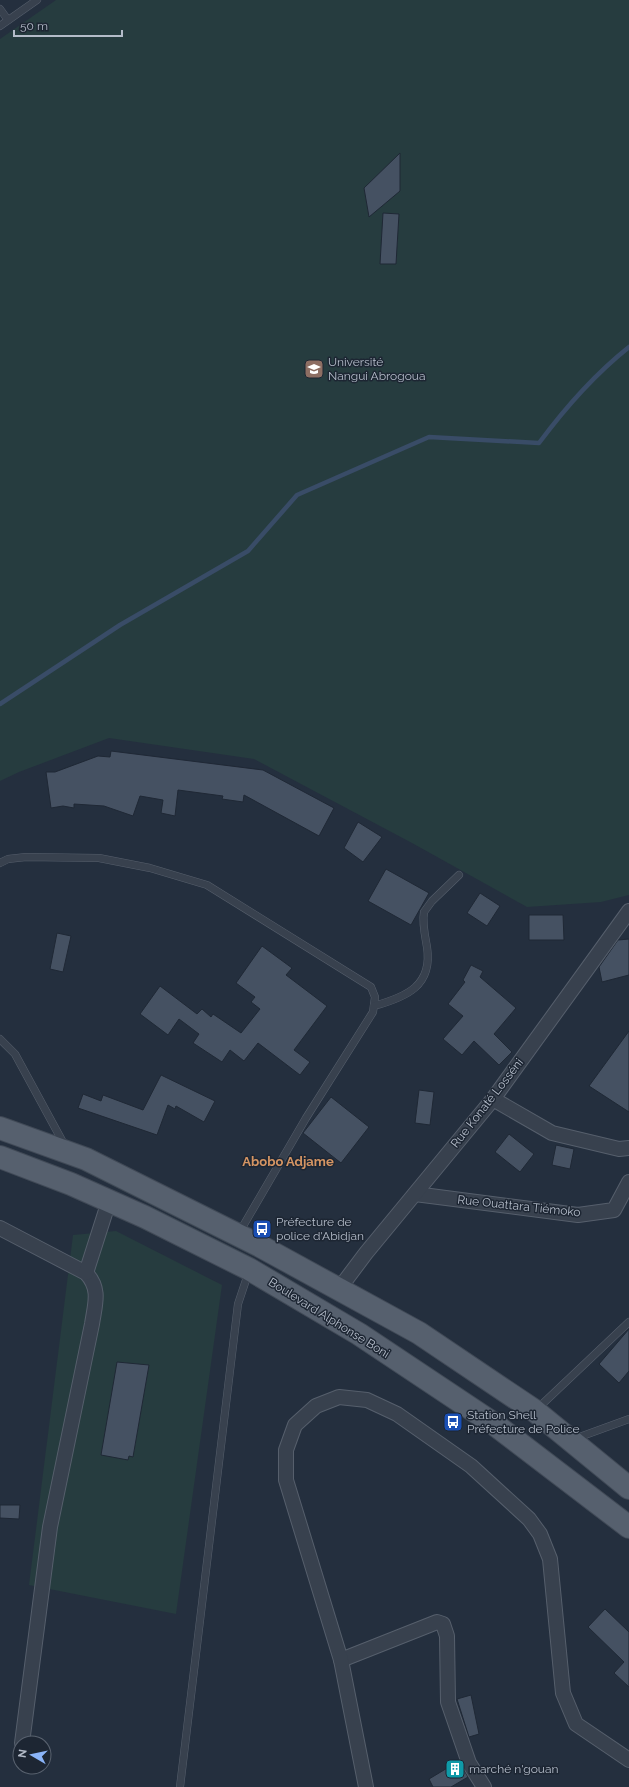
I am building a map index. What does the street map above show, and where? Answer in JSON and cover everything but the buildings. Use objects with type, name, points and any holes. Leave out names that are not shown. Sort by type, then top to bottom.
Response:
[{"type":"main road","points":[[0,1128],[86,1159],[238,1235],[419,1334],[535,1411],[629,1488]]},
{"type":"main road","name":"Boulevard Alphonse Boni","points":[[0,1157],[71,1184],[109,1201],[249,1269],[359,1334],[494,1424],[629,1527]]},
{"type":"street","name":"Rue Konaté Losséni","points":[[339,1289],[493,1099],[629,911]]},
{"type":"street","points":[[493,1099],[552,1134],[619,1149],[629,1148]]},
{"type":"street","name":"Rue Ouattara Tiémoko","points":[[415,1194],[578,1215],[614,1210],[629,1182]]},
{"type":"street","points":[[86,1273],[109,1201]]},
{"type":"street","points":[[0,1228],[86,1273],[94,1281],[96,1293],[96,1303],[50,1527],[23,1735]]},
{"type":"street","points":[[366,1787],[341,1660],[286,1480],[286,1450],[295,1425],[316,1406],[339,1397],[367,1400],[397,1414],[471,1466],[529,1519],[540,1534],[550,1558],[562,1693],[576,1724],[629,1760]]},
{"type":"street","points":[[341,1660],[437,1622],[443,1624],[447,1636],[448,1702],[469,1763],[484,1787]]},
{"type":"lane","points":[[0,26],[37,0]]},
{"type":"lane","points":[[0,9],[8,20]]},
{"type":"lane","points":[[0,862],[8,858],[26,857],[99,858],[150,868],[207,885],[371,987],[375,997],[373,1012],[306,1118],[238,1235]]},
{"type":"lane","points":[[374,1006],[394,1001],[412,991],[422,981],[428,960],[424,912],[432,901],[458,875]]},
{"type":"lane","points":[[0,1039],[15,1054],[69,1153]]},
{"type":"lane","points":[[180,1787],[238,1304],[249,1269]]},
{"type":"lane","points":[[535,1411],[629,1322]]},
{"type":"lane","points":[[570,1440],[629,1419]]},
{"type":"green space","name":"Université Nangui Abrogoua","points":[[56,0],[629,0],[629,895],[601,902],[527,907],[412,843],[254,759],[109,738],[19,772],[0,781],[0,39]]},
{"type":"green space","points":[[116,1231],[222,1285],[176,1614],[29,1585],[73,1235]]},
{"type":"waterway","points":[[0,704],[120,625],[248,551],[297,495],[429,437],[539,443],[581,392],[604,368],[629,347]]},
{"type":"place","name":"Université Nangui Abrogoua","points":[[314,369]]},
{"type":"place","name":"Préfecture de police d'Abidjan","points":[[262,1229]]},
{"type":"place","name":"Station Shell Préfecture de Police","points":[[453,1422]]},
{"type":"place","name":"marché n'gouan","points":[[455,1769]]},
{"type":"district","name":"Abobo Adjame","points":[[288,1161]]}]
